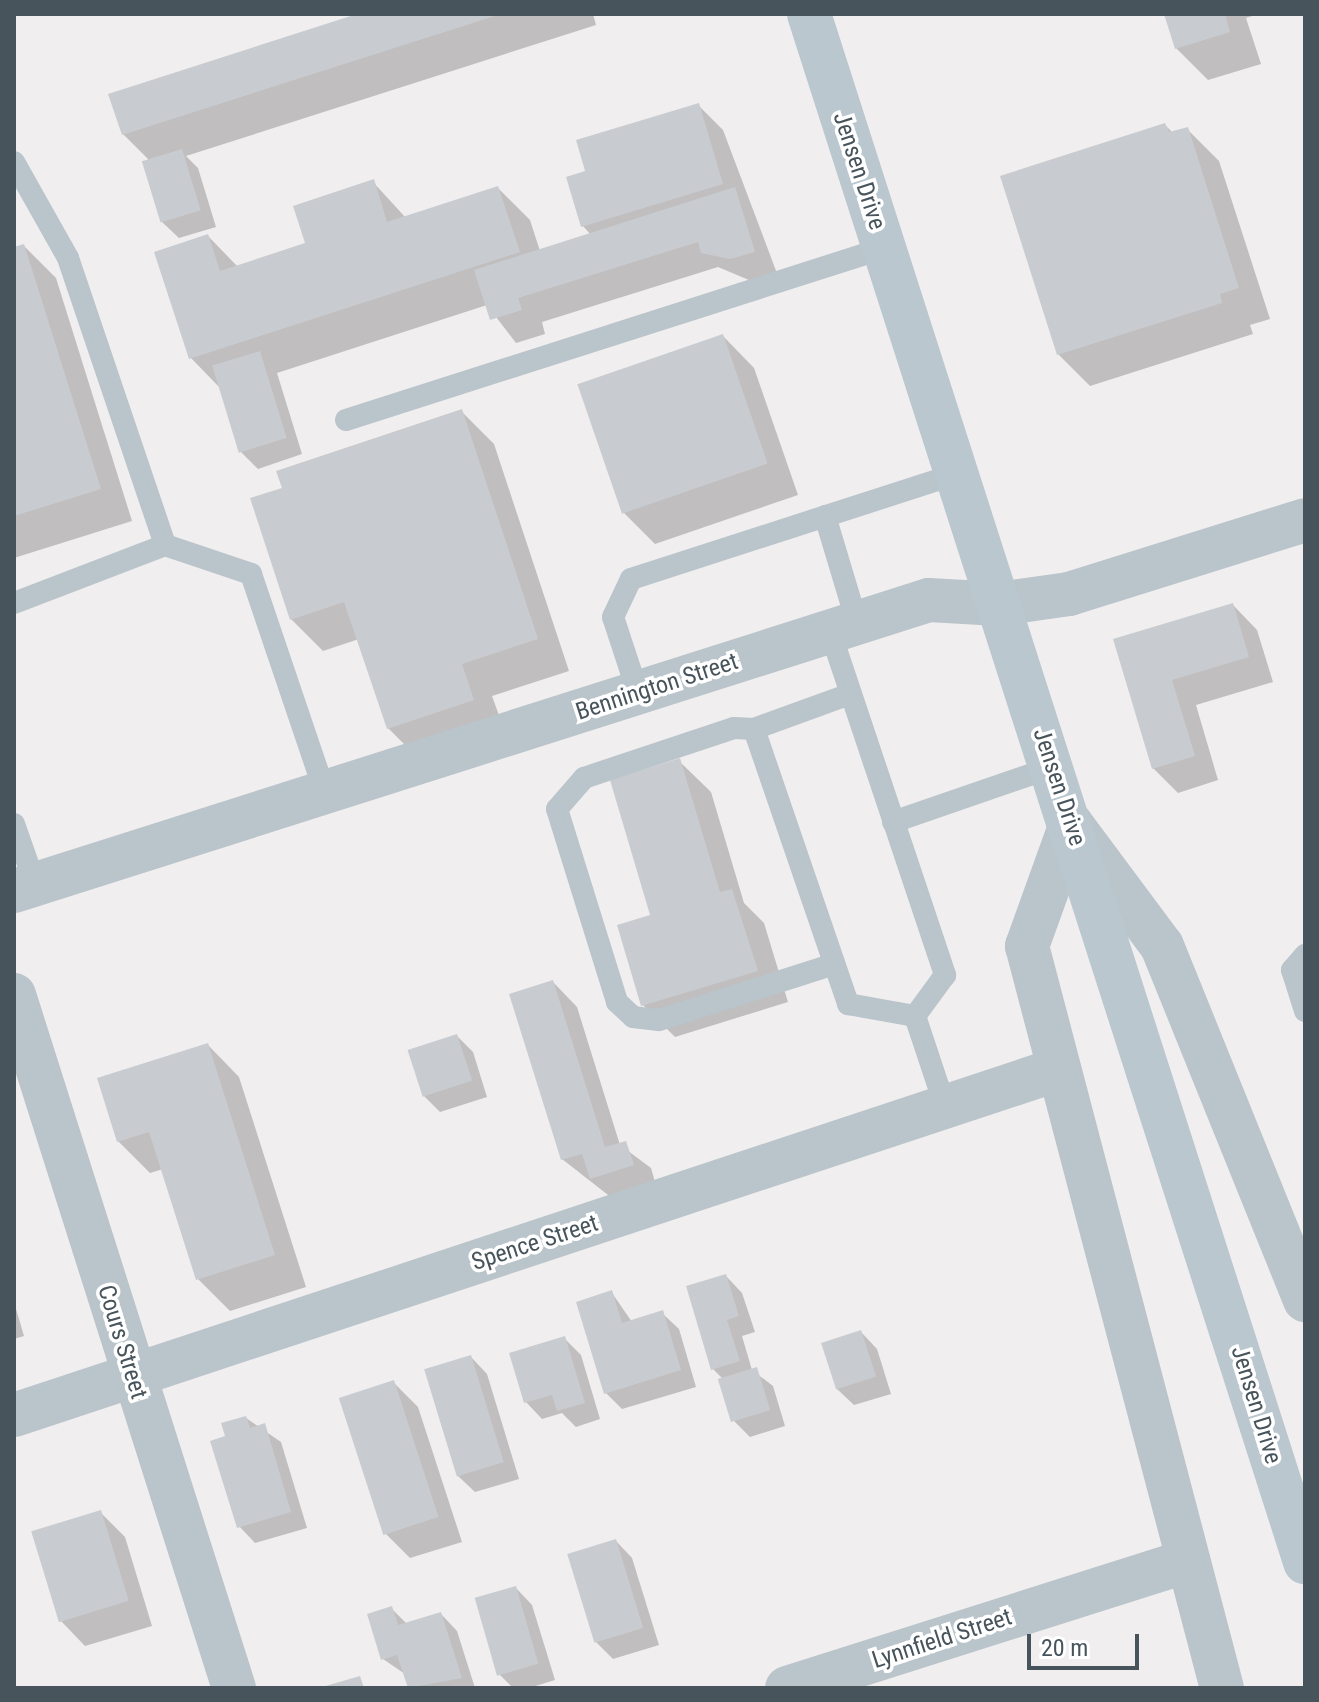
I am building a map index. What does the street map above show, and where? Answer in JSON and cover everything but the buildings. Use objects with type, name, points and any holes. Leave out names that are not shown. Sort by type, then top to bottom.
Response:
[{"type":"main road","name":"Jensen Drive","points":[[809,14],[1053,767],[1305,1562]]},
{"type":"street","name":"Bennington Street","points":[[25,887],[929,600],[999,604],[1069,594],[1305,520]]},
{"type":"street","points":[[1071,824],[1027,946],[1056,1070],[1222,1688]]},
{"type":"street","points":[[1071,824],[1162,946],[1305,1300]]},
{"type":"street","name":"Cours Street","points":[[14,995],[234,1688]]},
{"type":"street","name":"Spence Street","points":[[14,1415],[1056,1070]]},
{"type":"street","name":"Lynnfield Street","points":[[787,1688],[1188,1561]]},
{"type":"lane","points":[[14,162],[68,258],[165,545]]},
{"type":"lane","points":[[346,420],[884,248]]},
{"type":"lane","points":[[638,693],[613,617],[631,579],[957,474]]},
{"type":"lane","points":[[825,516],[850,694],[945,975],[915,1016]]},
{"type":"lane","points":[[14,603],[165,545],[251,574],[325,792]]},
{"type":"lane","points":[[834,964],[659,1020],[633,1017],[617,1002],[557,809],[584,778],[734,728],[754,729],[850,694]]},
{"type":"lane","points":[[754,729],[848,1004],[915,1016]]},
{"type":"lane","points":[[893,822],[1053,767]]},
{"type":"lane","points":[[14,824],[25,887]]},
{"type":"lane","points":[[1305,955],[1292,970],[1305,1011]]},
{"type":"lane","points":[[915,1016],[945,1106]]}]
